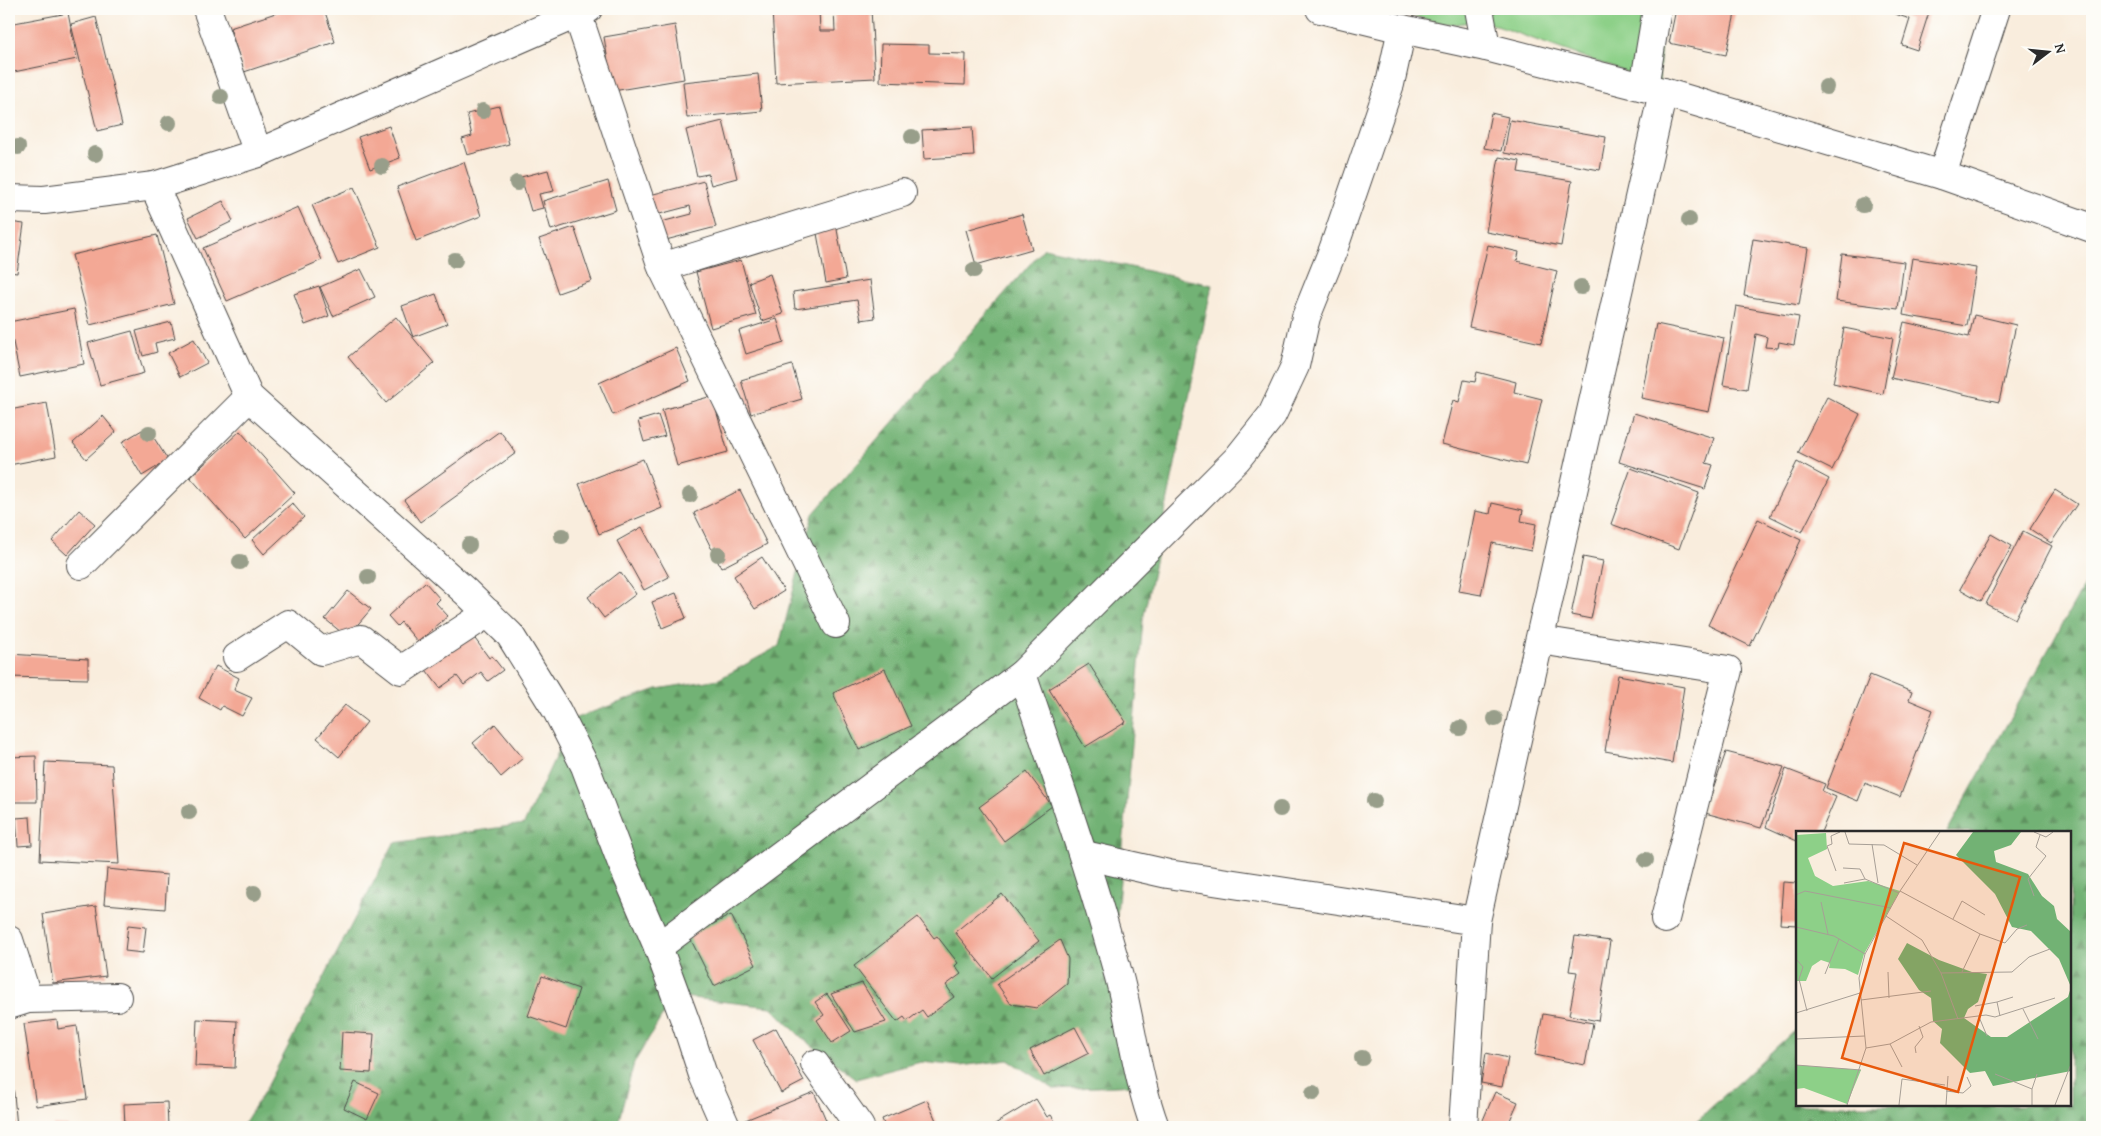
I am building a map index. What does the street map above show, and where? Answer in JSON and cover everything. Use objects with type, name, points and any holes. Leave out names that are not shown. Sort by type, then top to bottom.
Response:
[{"type":"street","points":[[207,9],[258,153]]},
{"type":"street","points":[[1320,9],[1486,47],[1653,90],[1942,175],[2092,228]]},
{"type":"street","points":[[1479,9],[1486,47]]},
{"type":"street","points":[[1463,1127],[1476,921],[1540,640],[1653,90],[1657,9]]},
{"type":"street","points":[[1942,175],[1996,9]]},
{"type":"street","points":[[9,199],[44,200],[154,186],[258,153],[582,11],[662,267],[836,624]]},
{"type":"street","points":[[658,946],[1022,674],[1237,459],[1272,415],[1295,366],[1306,317],[1333,250],[1390,84],[1402,29]]},
{"type":"street","points":[[154,186],[249,397],[510,635],[558,711],[584,766],[621,861],[658,946],[703,1075],[726,1127]]},
{"type":"street","points":[[662,267],[902,193]]},
{"type":"street","points":[[80,565],[249,397]]},
{"type":"street","points":[[237,657],[288,624],[321,652],[361,639],[401,670],[488,613]]},
{"type":"street","points":[[1540,640],[1728,670],[1665,919]]},
{"type":"street","points":[[1022,674],[1084,855],[1119,978],[1147,1104],[1155,1127]]},
{"type":"street","points":[[1084,855],[1168,874],[1476,921]]},
{"type":"street","points":[[9,940],[18,1002],[117,996]]},
{"type":"street","points":[[815,1064],[860,1127]]},
{"type":"green space","points":[[1380,9],[1662,9],[1659,84],[1480,20],[1452,25]]},
{"type":"green space","points":[[1044,248],[1212,285],[1143,620],[1114,948],[1137,1085],[1054,1089],[1008,1060],[960,1066],[921,1062],[856,1079],[801,1037],[771,1007],[674,996],[634,1063],[617,1127],[242,1127],[267,1087],[394,843],[524,824],[573,719],[657,689],[719,679],[779,646],[813,514]]},
{"type":"green space","points":[[2092,571],[2092,1127],[1690,1127],[1796,1029],[1796,1106],[2071,1106],[2071,831],[1948,831]]},
{"type":"building","points":[[288,9],[324,9],[335,42],[244,72],[230,28]]},
{"type":"building","points":[[772,9],[819,9],[820,31],[835,31],[834,9],[871,9],[875,78],[776,83]]},
{"type":"building","points":[[1676,9],[1736,9],[1726,55],[1669,43]]},
{"type":"building","points":[[1880,9],[1930,9],[1917,50],[1902,45],[1910,19]]},
{"type":"building","points":[[2079,9],[2092,9],[2092,14]]},
{"type":"building","points":[[68,13],[77,59],[9,73],[9,24]]},
{"type":"building","points":[[96,17],[122,125],[97,131],[71,24]]},
{"type":"building","points":[[675,25],[684,79],[613,91],[604,37]]},
{"type":"building","points":[[881,44],[929,45],[929,53],[966,54],[965,85],[880,82]]},
{"type":"building","points":[[758,74],[762,111],[687,118],[683,82]]},
{"type":"building","points":[[499,106],[509,144],[467,155],[462,139],[472,136],[467,114]]},
{"type":"building","points":[[1491,113],[1508,117],[1501,151],[1484,148]]},
{"type":"building","points":[[1510,120],[1606,137],[1600,170],[1504,153]]},
{"type":"building","points":[[723,121],[737,178],[711,185],[708,174],[697,176],[686,130]]},
{"type":"building","points":[[389,126],[400,158],[370,169],[358,137]]},
{"type":"building","points":[[972,127],[974,156],[924,159],[922,130]]},
{"type":"building","points":[[1499,157],[1520,161],[1518,172],[1572,181],[1561,246],[1486,232]]},
{"type":"building","points":[[464,162],[481,216],[416,241],[397,187]]},
{"type":"building","points":[[548,170],[554,191],[539,194],[543,208],[531,211],[521,177]]},
{"type":"building","points":[[608,181],[616,210],[551,230],[543,201]]},
{"type":"building","points":[[704,181],[716,227],[662,241],[657,223],[692,214],[690,206],[652,216],[646,196]]},
{"type":"building","points":[[354,187],[380,247],[338,264],[312,205]]},
{"type":"building","points":[[223,201],[233,221],[198,238],[188,218]]},
{"type":"building","points":[[298,207],[322,260],[227,301],[203,248]]},
{"type":"building","points":[[1022,214],[1032,249],[976,265],[966,230]]},
{"type":"building","points":[[9,222],[24,224],[17,273],[9,272]]},
{"type":"building","points":[[836,224],[846,279],[826,283],[816,228]]},
{"type":"building","points":[[574,227],[592,281],[558,293],[539,239]]},
{"type":"building","points":[[157,235],[174,304],[90,325],[72,255]]},
{"type":"building","points":[[1753,239],[1808,248],[1799,305],[1744,296]]},
{"type":"building","points":[[1488,245],[1519,252],[1517,261],[1557,271],[1541,343],[1469,327]]},
{"type":"building","points":[[1842,254],[1904,262],[1898,309],[1836,301]]},
{"type":"building","points":[[1912,258],[1976,268],[1967,326],[1903,315]]},
{"type":"building","points":[[741,260],[756,315],[711,328],[696,272]]},
{"type":"building","points":[[361,269],[375,297],[333,316],[320,287]]},
{"type":"building","points":[[770,274],[783,314],[762,321],[749,282]]},
{"type":"building","points":[[870,280],[875,318],[861,320],[857,300],[795,309],[793,292]]},
{"type":"building","points":[[319,286],[329,316],[305,325],[294,294]]},
{"type":"building","points":[[436,294],[447,324],[413,337],[402,306]]},
{"type":"building","points":[[1736,306],[1799,317],[1794,345],[1779,342],[1778,348],[1765,347],[1767,337],[1756,334],[1747,389],[1723,385]]},
{"type":"building","points":[[74,309],[84,364],[20,377],[9,322]]},
{"type":"building","points":[[1974,315],[2016,325],[1999,402],[1891,378],[1904,322],[1969,337]]},
{"type":"building","points":[[396,317],[434,363],[386,403],[348,357]]},
{"type":"building","points":[[777,319],[784,342],[746,354],[739,331]]},
{"type":"building","points":[[171,322],[175,338],[155,343],[157,352],[143,356],[136,331]]},
{"type":"building","points":[[1656,324],[1724,338],[1709,412],[1641,398]]},
{"type":"building","points":[[1844,328],[1893,338],[1883,394],[1833,383]]},
{"type":"building","points":[[132,331],[144,373],[100,385],[88,343]]},
{"type":"building","points":[[194,339],[207,363],[180,377],[168,353]]},
{"type":"building","points":[[676,348],[690,381],[613,415],[599,383]]},
{"type":"building","points":[[792,365],[802,399],[751,414],[741,380]]},
{"type":"building","points":[[1477,372],[1516,382],[1514,392],[1542,399],[1526,465],[1442,444],[1453,400],[1459,402],[1464,380],[1475,382]]},
{"type":"building","points":[[712,396],[728,452],[677,466],[662,410]]},
{"type":"building","points":[[1827,397],[1860,414],[1832,470],[1798,453]]},
{"type":"building","points":[[47,403],[56,456],[9,465],[9,410]]},
{"type":"building","points":[[1634,413],[1714,438],[1706,463],[1713,465],[1705,489],[1619,462]]},
{"type":"building","points":[[658,415],[665,436],[644,442],[638,421]]},
{"type":"building","points":[[103,416],[116,432],[86,459],[73,443]]},
{"type":"building","points":[[147,427],[168,460],[142,476],[122,442]]},
{"type":"building","points":[[240,431],[295,493],[245,539],[190,477]]},
{"type":"building","points":[[500,431],[516,453],[420,522],[404,500]]},
{"type":"building","points":[[643,459],[662,508],[599,534],[579,484]]},
{"type":"building","points":[[1797,462],[1829,479],[1802,532],[1770,516]]},
{"type":"building","points":[[1631,468],[1699,493],[1679,549],[1611,524]]},
{"type":"building","points":[[740,490],[767,544],[721,568],[694,513]]},
{"type":"building","points":[[2055,490],[2077,504],[2051,543],[2030,529]]},
{"type":"building","points":[[292,503],[304,517],[264,554],[252,540]]},
{"type":"building","points":[[1492,503],[1523,510],[1521,521],[1536,524],[1531,551],[1492,543],[1481,595],[1459,591],[1475,511],[1490,514]]},
{"type":"building","points":[[79,510],[95,524],[67,555],[52,541]]},
{"type":"building","points":[[1758,519],[1801,540],[1750,646],[1708,625]]},
{"type":"building","points":[[642,527],[669,577],[644,590],[617,541]]},
{"type":"building","points":[[2023,531],[2052,546],[2015,619],[1986,604]]},
{"type":"building","points":[[1991,534],[2012,546],[1981,601],[1960,589]]},
{"type":"building","points":[[762,557],[784,591],[755,609],[734,576]]},
{"type":"building","points":[[1583,557],[1603,561],[1591,619],[1571,615]]},
{"type":"building","points":[[620,572],[636,594],[604,618],[588,597]]},
{"type":"building","points":[[425,582],[440,599],[436,603],[448,616],[418,642],[401,622],[397,626],[388,616]]},
{"type":"building","points":[[348,591],[371,609],[347,637],[325,619]]},
{"type":"building","points":[[676,593],[686,618],[662,628],[652,602]]},
{"type":"building","points":[[470,632],[489,658],[492,656],[503,670],[488,681],[481,672],[464,685],[457,676],[440,688],[423,666]]},
{"type":"building","points":[[9,654],[88,659],[88,679],[9,677]]},
{"type":"building","points":[[1089,664],[1126,722],[1085,747],[1049,689]]},
{"type":"building","points":[[216,666],[239,678],[234,690],[252,698],[242,716],[222,706],[220,710],[199,698]]},
{"type":"building","points":[[885,669],[911,726],[859,750],[833,693]]},
{"type":"building","points":[[1618,675],[1684,687],[1672,763],[1605,751]]},
{"type":"building","points":[[1870,675],[1912,692],[1909,700],[1933,710],[1900,797],[1865,783],[1858,801],[1826,788]]},
{"type":"building","points":[[345,705],[367,722],[339,757],[317,738]]},
{"type":"building","points":[[495,724],[523,758],[501,777],[473,743]]},
{"type":"building","points":[[1726,752],[1784,767],[1761,828],[1705,813]]},
{"type":"building","points":[[36,756],[37,802],[9,802],[9,757]]},
{"type":"building","points":[[45,762],[112,765],[119,864],[40,860]]},
{"type":"building","points":[[1786,769],[1825,784],[1822,791],[1836,797],[1821,831],[1796,831],[1796,841],[1766,827]]},
{"type":"building","points":[[1027,772],[1052,806],[1004,841],[979,807]]},
{"type":"building","points":[[30,817],[32,845],[18,846],[16,818]]},
{"type":"building","points":[[107,869],[167,875],[165,909],[104,904]]},
{"type":"building","points":[[1783,882],[1796,883],[1796,925],[1780,924]]},
{"type":"building","points":[[1002,894],[1039,941],[992,978],[955,932]]},
{"type":"building","points":[[96,906],[106,976],[53,983],[43,914]]},
{"type":"building","points":[[731,915],[756,965],[714,986],[689,936]]},
{"type":"building","points":[[918,917],[934,938],[937,936],[958,963],[955,966],[961,974],[946,985],[954,997],[927,1017],[922,1010],[907,1021],[904,1017],[897,1022],[854,966]]},
{"type":"building","points":[[128,925],[146,927],[143,953],[125,951]]},
{"type":"building","points":[[1575,936],[1610,941],[1598,1021],[1569,1015],[1577,972],[1569,971]]},
{"type":"building","points":[[1060,940],[1068,959],[1067,984],[1037,1008],[1011,1004],[997,984]]},
{"type":"building","points":[[542,976],[579,989],[566,1029],[528,1016]]},
{"type":"building","points":[[862,983],[886,1022],[855,1032],[831,994]]},
{"type":"building","points":[[827,994],[851,1031],[832,1043],[817,1020],[824,1015],[815,1002]]},
{"type":"building","points":[[1543,1014],[1593,1023],[1585,1065],[1535,1055]]},
{"type":"building","points":[[197,1019],[237,1021],[235,1068],[195,1066]]},
{"type":"building","points":[[57,1020],[58,1029],[77,1026],[87,1099],[36,1106],[24,1024]]},
{"type":"building","points":[[1075,1027],[1089,1053],[1044,1076],[1030,1050]]},
{"type":"building","points":[[776,1028],[804,1081],[781,1093],[753,1040]]},
{"type":"building","points":[[342,1032],[374,1034],[371,1073],[340,1071]]},
{"type":"building","points":[[10,1051],[17,1127],[9,1127]]},
{"type":"building","points":[[1486,1053],[1508,1058],[1502,1087],[1481,1083]]},
{"type":"building","points":[[355,1082],[379,1093],[367,1119],[344,1108]]},
{"type":"building","points":[[814,1092],[829,1127],[746,1127],[743,1121]]},
{"type":"building","points":[[1495,1092],[1518,1102],[1507,1127],[1480,1127]]},
{"type":"building","points":[[1036,1099],[1047,1117],[1051,1115],[1059,1127],[990,1127]]},
{"type":"building","points":[[927,1100],[938,1125],[931,1127],[885,1127],[882,1119]]},
{"type":"building","points":[[167,1102],[168,1127],[125,1127],[124,1104]]},
{"type":"building","points":[[54,1125],[68,1126],[68,1127],[54,1127]]}]
